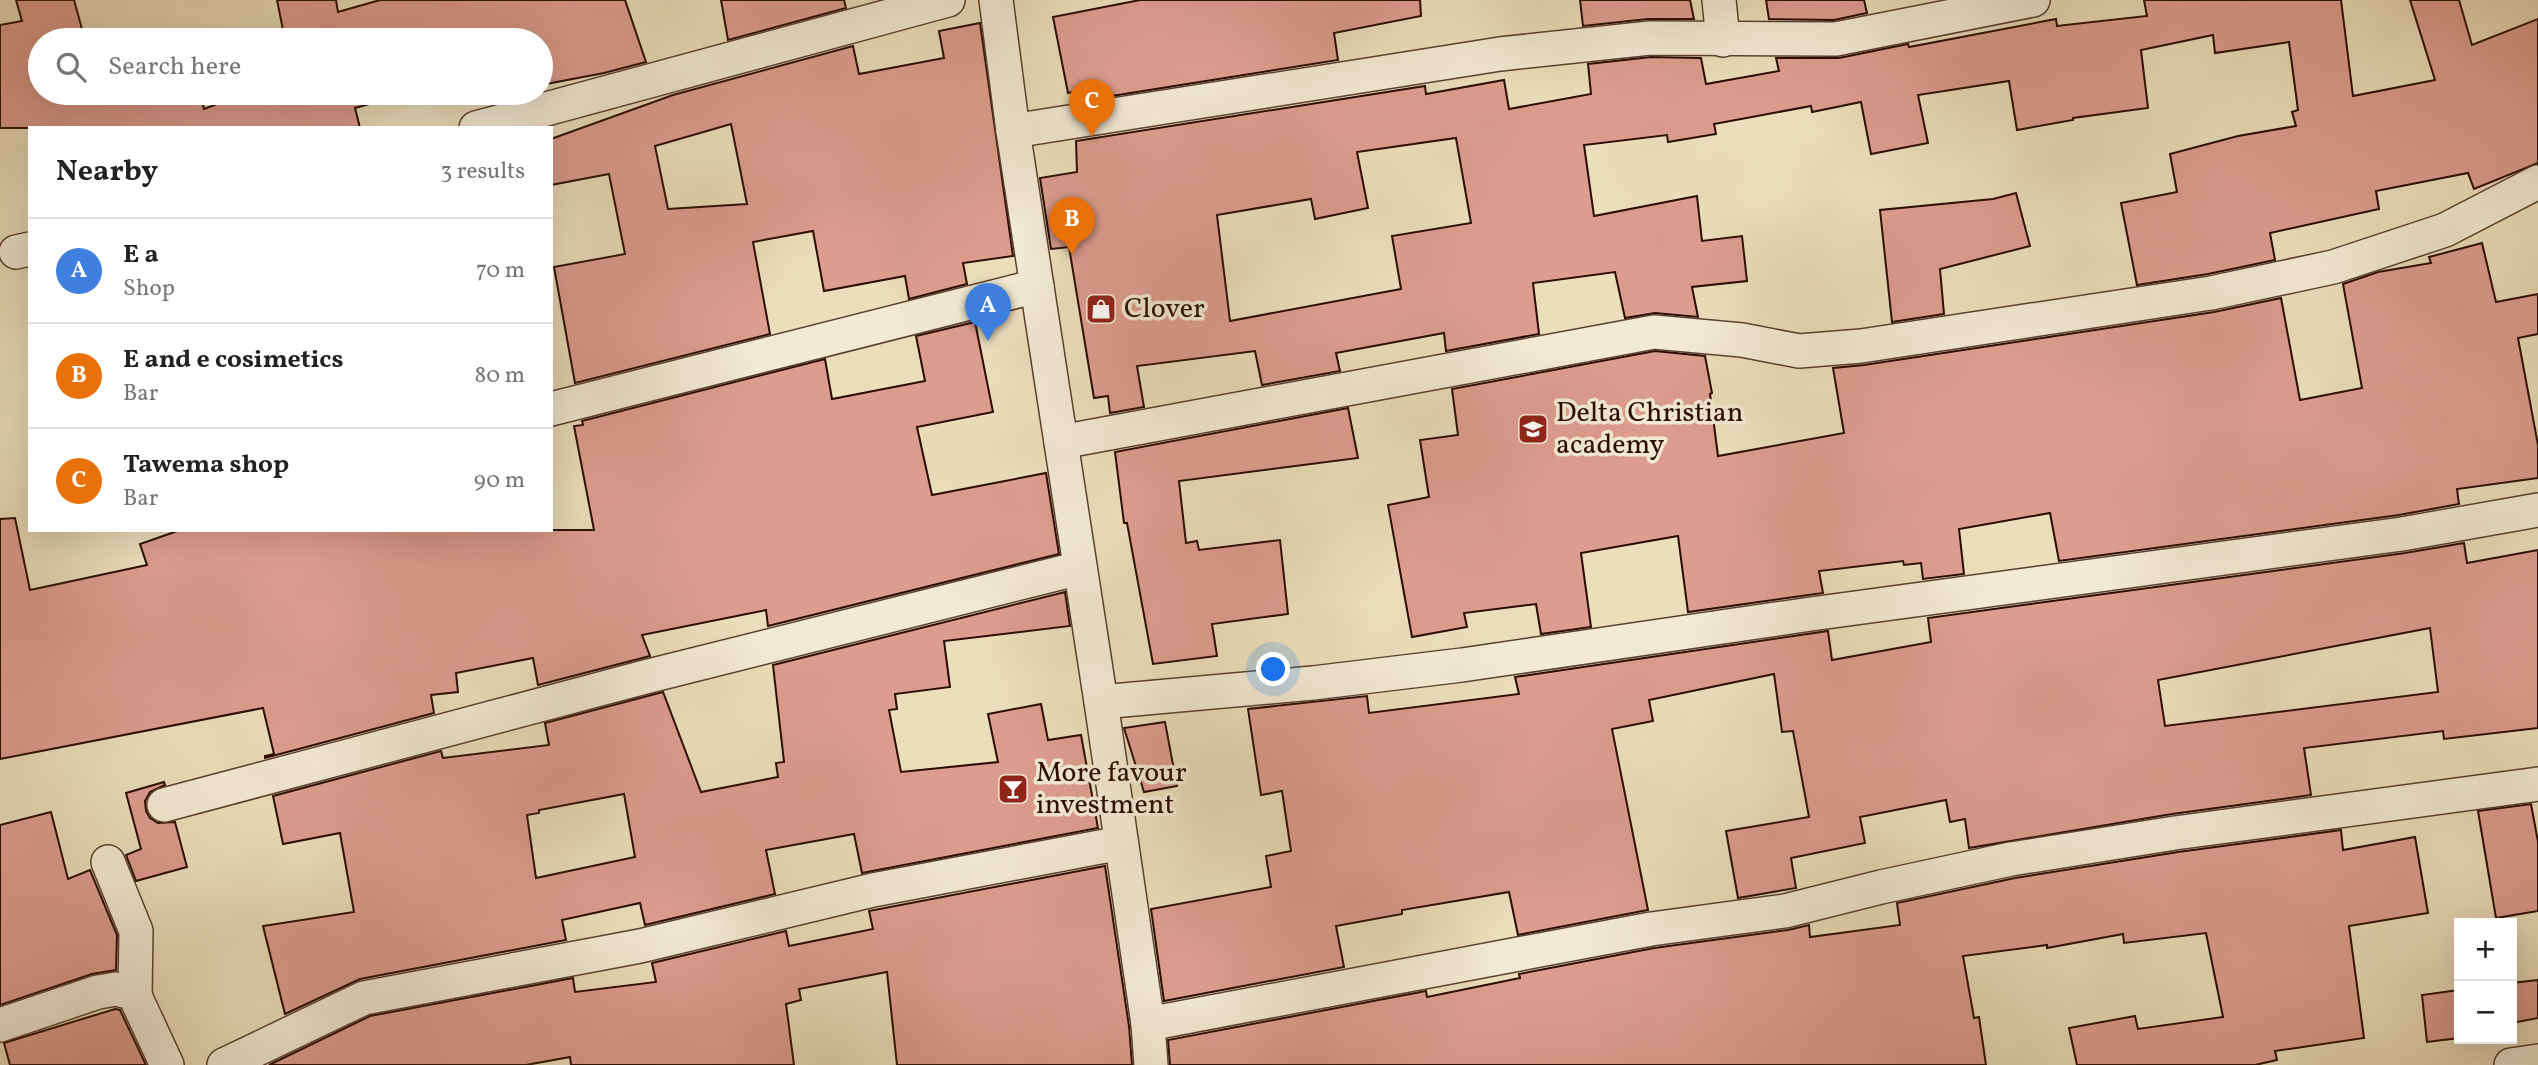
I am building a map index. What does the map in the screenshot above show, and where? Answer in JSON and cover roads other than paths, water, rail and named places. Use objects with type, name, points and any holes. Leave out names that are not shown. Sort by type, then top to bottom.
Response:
[{"type":"street","points":[[483,126],[948,0]]},
{"type":"street","points":[[996,0],[1013,131],[1148,1024],[1151,1065]]},
{"type":"street","points":[[1719,0],[1723,40]]},
{"type":"street","points":[[1013,131],[1500,54],[1650,38],[1836,39],[1941,10],[2034,0]]},
{"type":"street","points":[[1061,442],[1654,332],[1742,340],[1799,351],[1861,346],[2211,293],[2333,267],[2445,230],[2538,182]]},
{"type":"street","points":[[553,408],[1037,286]]},
{"type":"street","points":[[1101,702],[1462,665],[1811,614],[2402,534],[2538,510]]},
{"type":"street","points":[[164,805],[659,674],[1080,568]]},
{"type":"street","points":[[1148,1024],[1651,929],[1785,911],[2011,859],[2175,833],[2538,784]]},
{"type":"street","points":[[224,1065],[364,999],[640,946],[873,890],[1121,843]]},
{"type":"street","points":[[108,862],[136,931],[135,996]]},
{"type":"street","points":[[0,1025],[98,992],[116,989],[132,992],[167,1065]]},
{"type":"street","points":[[2511,1065],[2538,1061]]},
{"type":"place","name":"Tawema shop","points":[[1092,137]]},
{"type":"place","name":"E and e cosimetics","points":[[1072,255]]},
{"type":"place","name":"Clover","points":[[1101,309]]},
{"type":"place","name":"E a","points":[[988,341]]},
{"type":"place","name":"Delta Christian academy","points":[[1533,429]]},
{"type":"place","name":"More favour investment","points":[[1013,789]]}]
